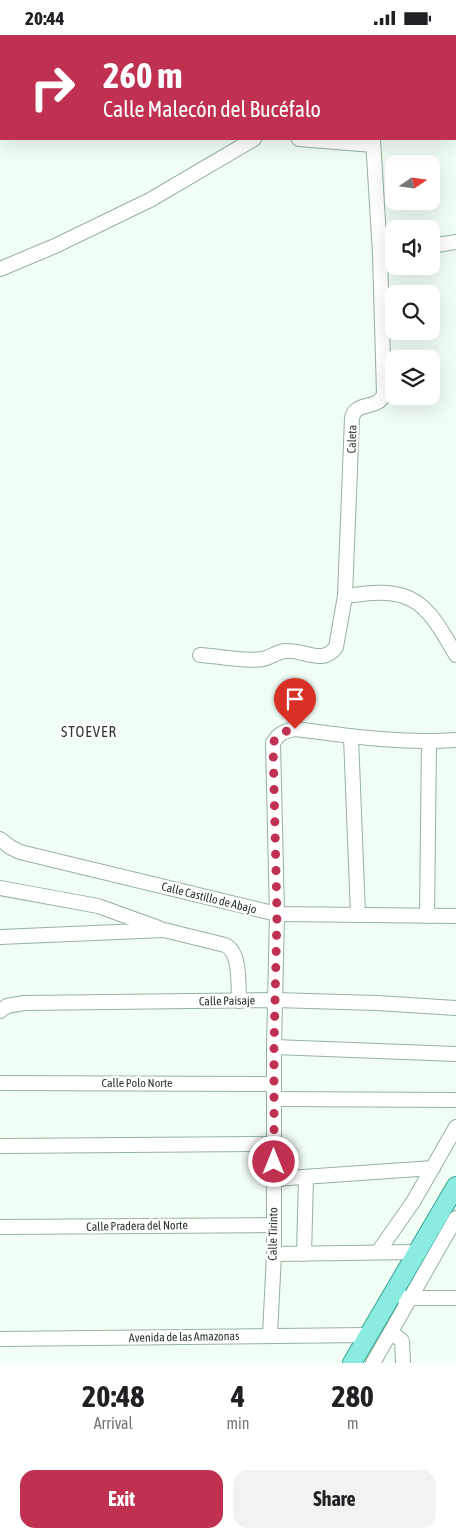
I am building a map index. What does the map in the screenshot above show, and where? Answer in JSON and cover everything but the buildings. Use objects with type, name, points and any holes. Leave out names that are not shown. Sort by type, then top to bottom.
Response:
[{"type":"main road","points":[[352,1363],[388,1298],[456,1186]]},
{"type":"street","points":[[0,269],[56,246],[150,200],[252,140]]},
{"type":"street","points":[[324,140],[373,142]]},
{"type":"street","name":"Caleta","points":[[373,142],[385,236]]},
{"type":"street","points":[[440,245],[456,242]]},
{"type":"street","name":"Caleta","points":[[200,655],[262,659],[278,653],[293,651],[318,657],[332,653],[336,647],[345,595],[352,418],[354,411],[358,407],[377,404],[382,400],[384,394],[387,275]]},
{"type":"street","points":[[345,595],[386,593],[404,596],[430,615],[456,655]]},
{"type":"street","name":"Calle Tirinto","points":[[270,1335],[274,1254],[273,1144],[277,915],[273,743],[277,736],[295,729],[351,737]]},
{"type":"street","points":[[358,915],[351,737],[429,742],[456,740]]},
{"type":"street","points":[[427,916],[429,742]]},
{"type":"street","name":"Calle Castillo de Abajo","points":[[0,839],[20,852],[277,915],[456,916]]},
{"type":"street","points":[[0,888],[98,906],[167,930],[230,947],[236,959],[239,1001]]},
{"type":"street","points":[[0,937],[167,930]]},
{"type":"street","name":"Calle Paisaje","points":[[0,1011],[7,1007],[24,1003],[276,1000],[456,1008]]},
{"type":"street","points":[[274,1047],[456,1055]]},
{"type":"street","name":"Calle Polo Norte","points":[[0,1083],[274,1084]]},
{"type":"street","points":[[274,1099],[456,1100]]},
{"type":"street","points":[[378,1252],[413,1202],[456,1127]]},
{"type":"street","points":[[0,1146],[273,1144]]},
{"type":"street","points":[[274,1179],[433,1168]]},
{"type":"street","points":[[304,1254],[306,1177]]},
{"type":"street","points":[[373,1363],[456,1218]]},
{"type":"street","name":"Calle Pradera del Norte","points":[[0,1227],[274,1225]]},
{"type":"street","points":[[274,1254],[417,1252]]},
{"type":"street","points":[[388,1298],[456,1298]]},
{"type":"street","points":[[390,1332],[402,1341],[403,1363]]},
{"type":"street","name":"Avenida de las Amazonas","points":[[0,1339],[367,1335]]},
{"type":"district","name":"STOEVER","points":[[89,732]]},
{"type":"route","points":[[274,1162],[277,915],[273,743],[277,736],[295,729]]}]
